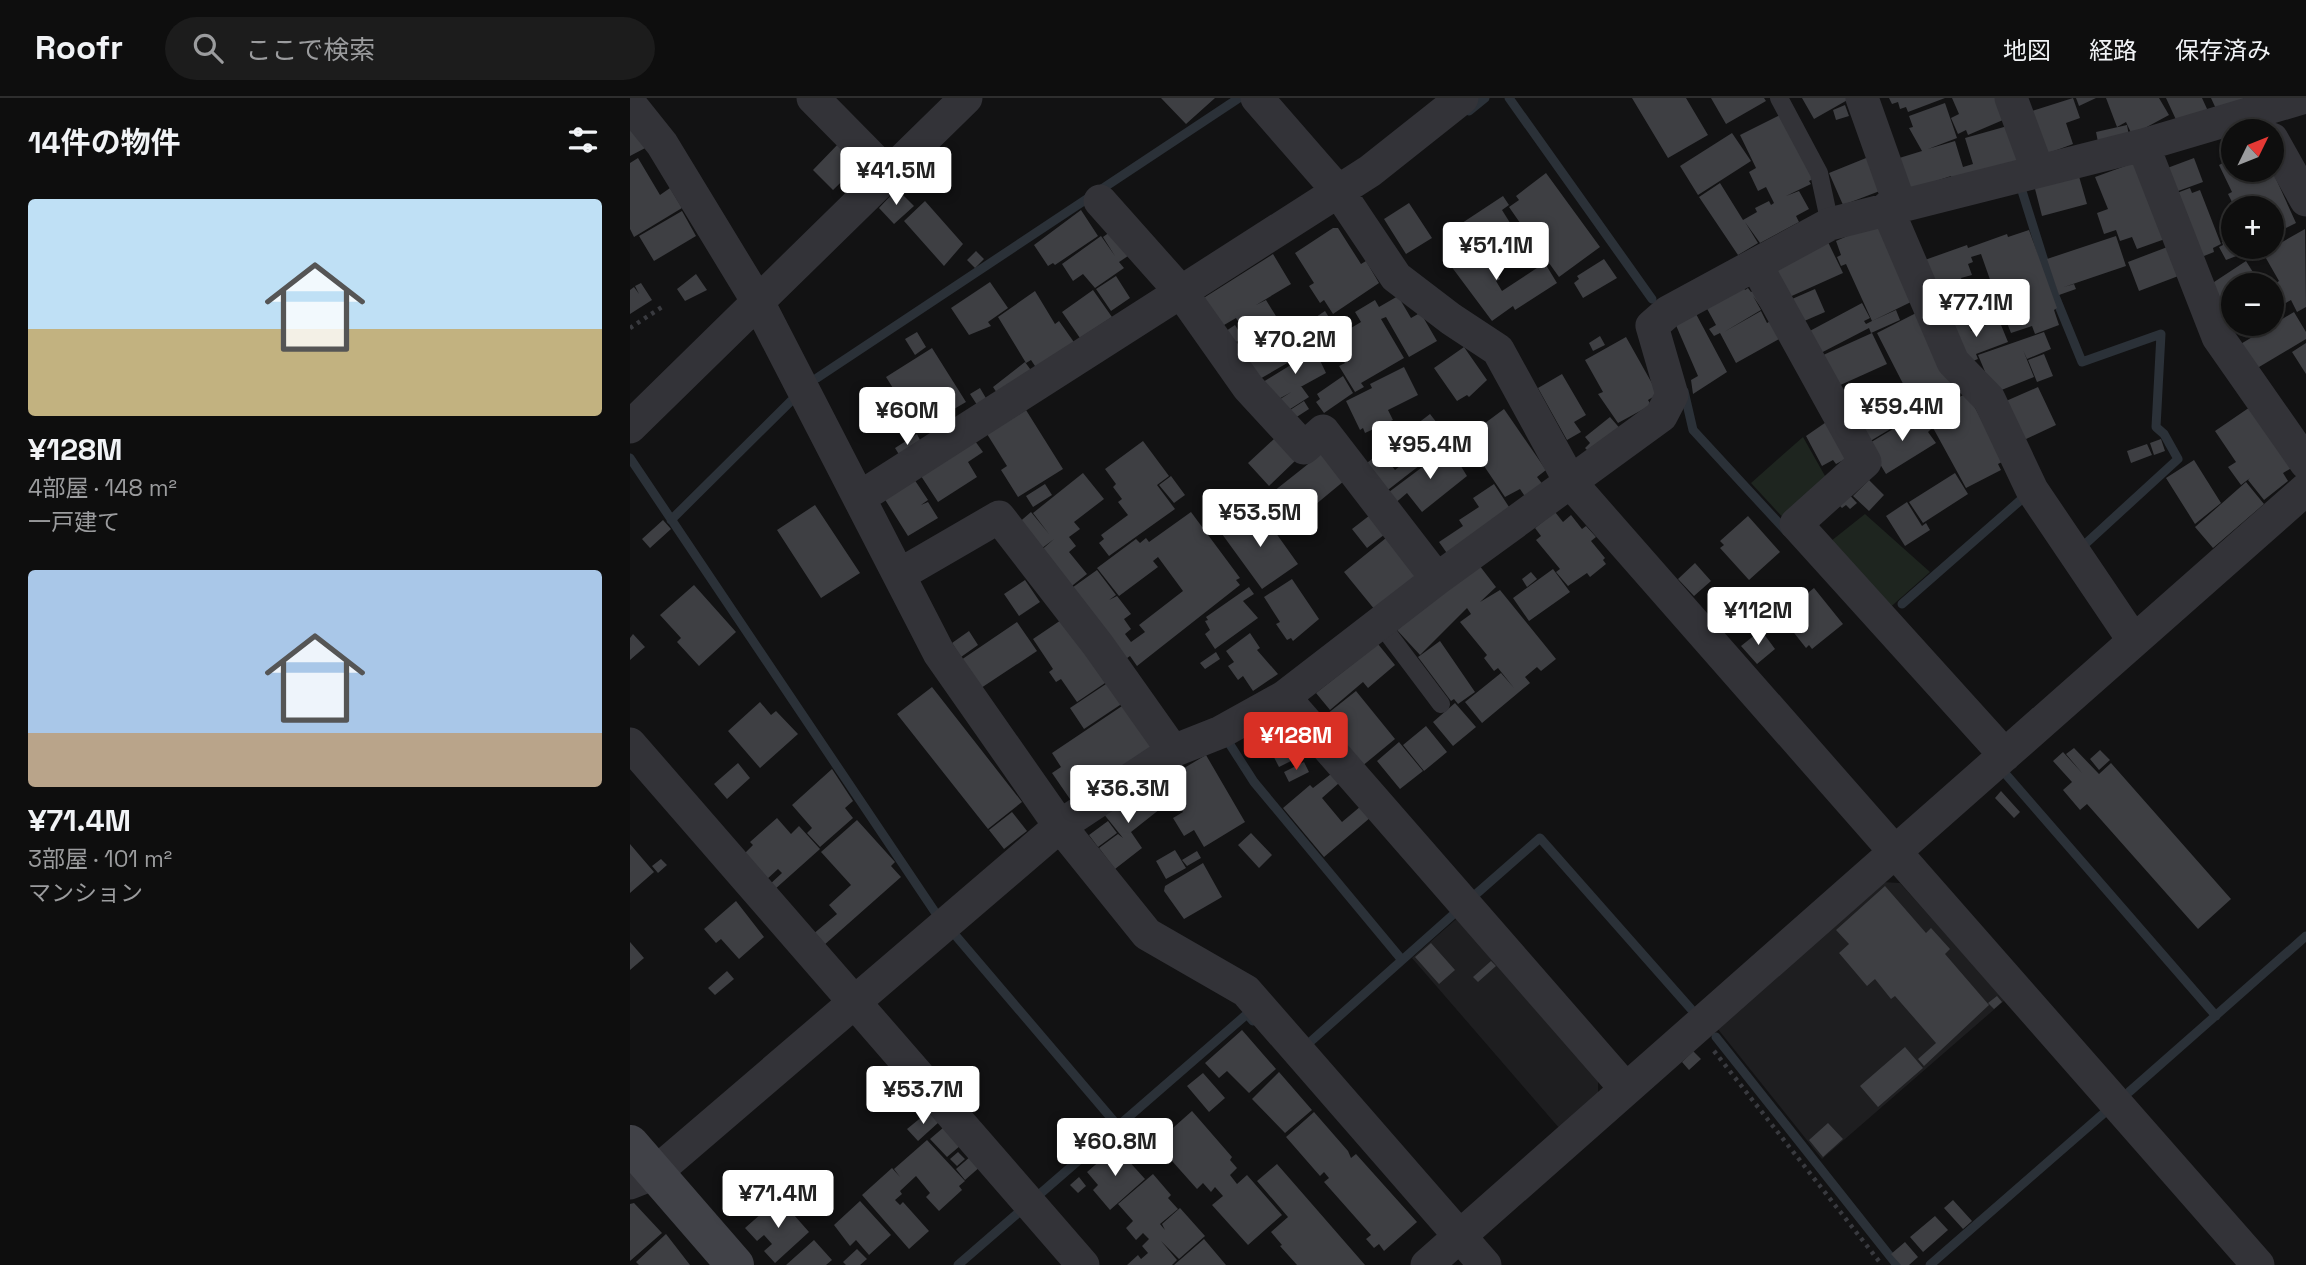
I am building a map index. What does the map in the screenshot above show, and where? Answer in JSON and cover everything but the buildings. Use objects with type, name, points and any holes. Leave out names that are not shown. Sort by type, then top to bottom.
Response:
[{"type":"street","points":[[813,98],[888,174]]},
{"type":"street","points":[[630,427],[966,98]]},
{"type":"street","points":[[1257,98],[1339,192],[1396,276],[1451,319],[1498,349],[1571,483],[2258,1265]]},
{"type":"street","points":[[859,498],[1339,192],[1370,171],[1462,98]]},
{"type":"street","points":[[1862,98],[1894,206],[1953,362],[1989,399],[2032,490],[2134,641]]},
{"type":"street","points":[[2011,98],[2038,171]]},
{"type":"street","points":[[2276,119],[2302,98]]},
{"type":"street","points":[[630,104],[662,144],[758,302],[939,653],[1060,827],[1147,934],[1246,991],[1485,1265]]},
{"type":"street","points":[[643,1178],[1060,827],[1173,751],[1221,732],[1284,697],[1437,579],[1661,416],[1672,395],[1652,326],[1668,312],[1830,224],[2143,145],[2221,134]]},
{"type":"street","points":[[2143,145],[2218,337],[2306,463]]},
{"type":"street","points":[[2284,161],[2306,200]]},
{"type":"street","points":[[1100,201],[1181,292],[1248,387],[1304,448],[1323,431],[1437,579]]},
{"type":"street","points":[[1756,265],[1865,462],[1796,524],[2005,754]]},
{"type":"street","points":[[1427,1265],[2306,489]]},
{"type":"street","points":[[899,575],[999,517],[1098,645],[1173,751]]},
{"type":"street","points":[[1284,697],[1626,1089]]},
{"type":"street","points":[[630,744],[1083,1265]]},
{"type":"street","points":[[630,1144],[643,1178],[736,1265]]},
{"type":"lane","points":[[1779,98],[1819,173],[1830,224]]},
{"type":"lane","points":[[1380,623],[1441,704]]},
{"type":"path","points":[[630,328],[666,304]]},
{"type":"path","points":[[1695,1028],[1882,1265]]},
{"type":"shaded area","points":[[1803,437],[1829,483],[1787,522],[1751,483]]},
{"type":"shaded area","points":[[1865,514],[1930,572],[1886,611],[1826,545]]},
{"type":"shaded area","points":[[1881,882],[1900,883],[2005,1000],[1822,1159],[1717,1028]]},
{"type":"shaded area","points":[[1462,914],[1598,1069],[1598,1095],[1560,1129],[1412,958]]},
{"type":"waterway","points":[[817,378],[1239,98]]},
{"type":"waterway","points":[[1469,111],[1485,98]]},
{"type":"waterway","points":[[1509,98],[1652,299]]},
{"type":"waterway","points":[[2022,191],[2055,296],[2082,362],[2161,334],[2156,427],[2164,434],[2178,459],[2082,547]]},
{"type":"waterway","points":[[1684,391],[1693,430],[1787,532]]},
{"type":"waterway","points":[[671,520],[791,401]]},
{"type":"waterway","points":[[630,458],[935,912]]},
{"type":"waterway","points":[[1902,604],[2023,498],[2026,502]]},
{"type":"waterway","points":[[1229,743],[1254,782],[1402,960]]},
{"type":"waterway","points":[[2003,771],[2216,1016]]},
{"type":"waterway","points":[[1475,895],[1540,838],[1691,1009]]},
{"type":"waterway","points":[[1309,1043],[1456,912]]},
{"type":"waterway","points":[[956,936],[1118,1126]]},
{"type":"waterway","points":[[2129,1092],[2306,936]]},
{"type":"waterway","points":[[1041,1193],[1247,1014],[1253,1021]]},
{"type":"waterway","points":[[1716,1037],[1897,1265]]},
{"type":"waterway","points":[[1930,1265],[2104,1113]]},
{"type":"waterway","points":[[958,1265],[1018,1213]]}]
